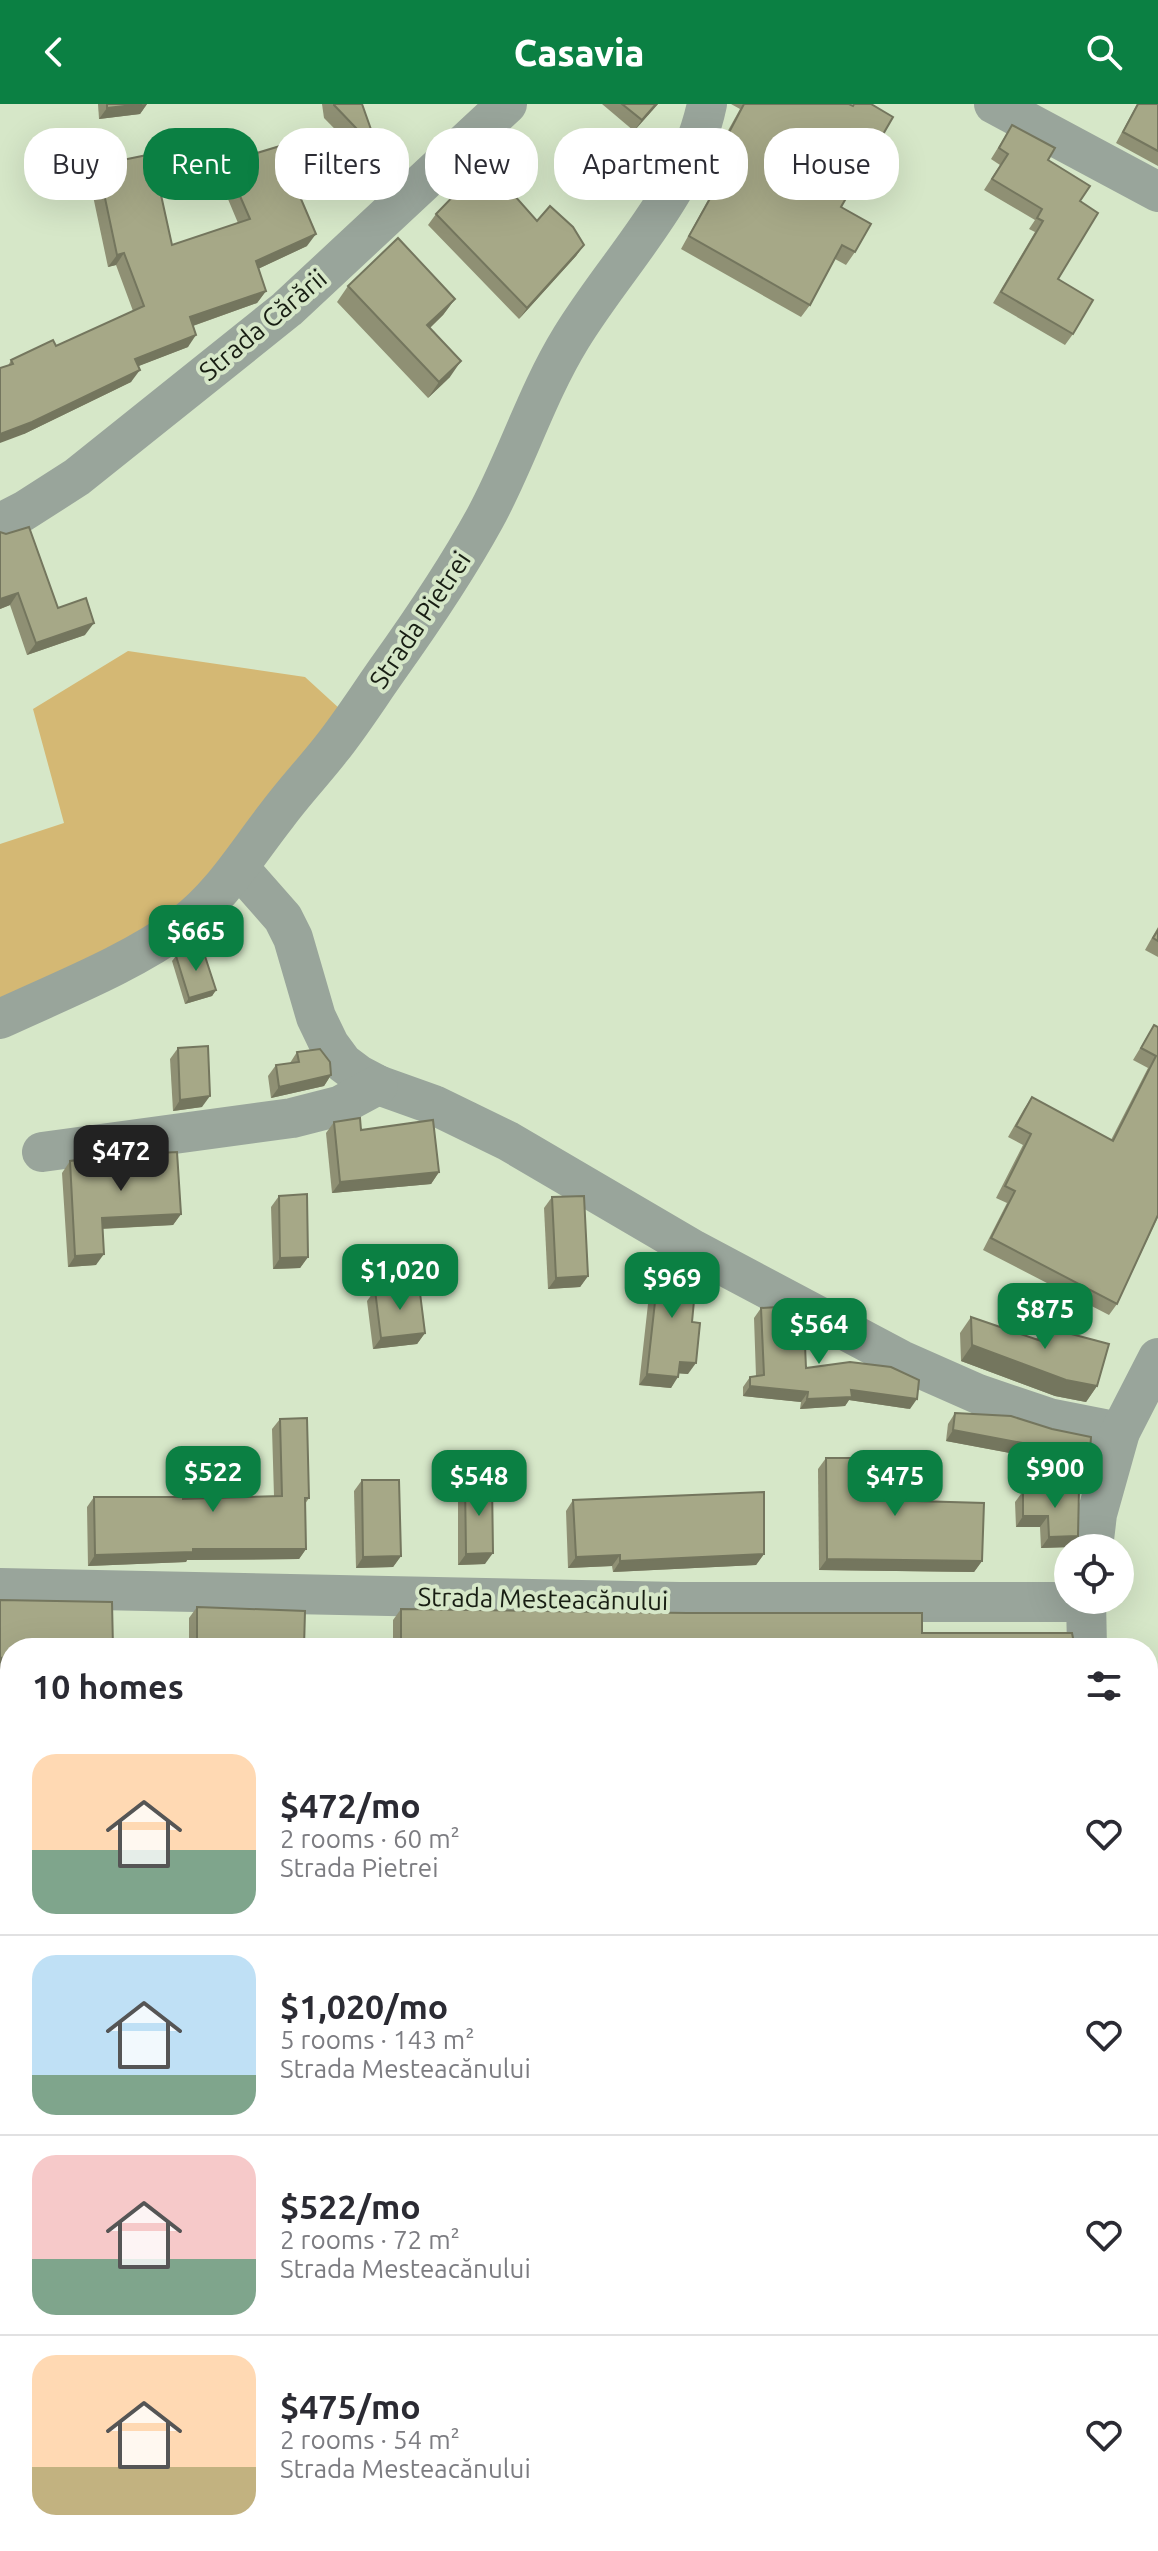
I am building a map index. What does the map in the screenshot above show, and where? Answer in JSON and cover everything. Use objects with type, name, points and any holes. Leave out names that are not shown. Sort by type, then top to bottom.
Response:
[{"type":"street","name":"Strada Cărării","points":[[0,523],[77,477],[287,309],[507,104]]},
{"type":"street","name":"Strada Pietrei","points":[[0,1019],[153,944],[183,925],[239,868],[277,815],[332,748],[457,568],[487,515],[542,390],[571,338],[653,222],[686,167],[707,104]]},
{"type":"street","points":[[994,104],[1158,192]]},
{"type":"street","points":[[239,868],[269,899],[293,938],[316,1017],[329,1044],[343,1063],[378,1085],[434,1105],[508,1141],[694,1250],[901,1360],[978,1394],[1049,1418],[1120,1432]]},
{"type":"street","points":[[42,1152],[292,1118],[339,1106],[378,1085]]},
{"type":"street","points":[[1095,1534],[1097,1514],[1120,1432],[1158,1358]]},
{"type":"street","name":"Strada Mesteacănului","points":[[0,1588],[679,1602],[1054,1601]]},
{"type":"street","points":[[1086,1614],[1087,1638]]},
{"type":"shaded area","points":[[128,651],[305,677],[340,709],[225,863],[162,927],[0,1004],[0,844],[64,823],[33,709]]},
{"type":"building","points":[[107,104],[142,104],[107,108]]},
{"type":"building","points":[[362,104],[370,128],[356,128],[334,105]]},
{"type":"building","points":[[622,104],[656,104],[642,120]]},
{"type":"building","points":[[744,104],[871,104],[893,117],[887,128],[764,128],[764,200],[845,200],[841,207],[871,224],[855,252],[842,245],[810,305],[689,236],[709,200],[748,200],[748,128],[731,128]]},
{"type":"building","points":[[1138,104],[1158,104],[1158,151],[1123,132]]},
{"type":"building","points":[[1012,125],[1055,148],[1048,160],[1090,186],[1080,201],[1098,213],[1058,279],[1093,300],[1073,334],[1001,292],[1043,221],[1037,218],[1042,209],[992,179],[1008,154],[999,148]]},
{"type":"building","points":[[275,148],[275,200],[301,200],[316,234],[256,261],[266,291],[190,317],[196,335],[135,359],[140,370],[0,434],[0,368],[13,364],[11,360],[53,340],[56,346],[144,306],[124,253],[117,255],[105,200],[127,200],[127,159],[143,156],[143,200],[162,200],[172,245],[250,219],[242,200],[259,200],[259,152]]},
{"type":"building","points":[[450,200],[518,200],[537,221],[550,206],[573,227],[584,245],[527,308],[436,214]]},
{"type":"building","points":[[398,238],[455,299],[427,325],[461,361],[439,382],[348,286]]},
{"type":"building","points":[[29,527],[58,608],[86,598],[94,623],[36,643],[18,593],[0,599],[0,532],[6,534]]},
{"type":"building","points":[[202,947],[216,990],[189,998],[176,956]]},
{"type":"building","points":[[1154,1025],[1158,1027],[1158,1215],[1117,1304],[991,1238],[1015,1191],[1005,1186],[1031,1134],[1016,1126],[1032,1097],[1113,1141],[1156,1056],[1141,1048]]},
{"type":"building","points":[[208,1046],[210,1096],[180,1100],[178,1048]]},
{"type":"building","points":[[320,1049],[330,1062],[331,1075],[279,1087],[276,1065],[299,1062],[297,1052]]},
{"type":"building","points":[[360,1118],[361,1130],[433,1120],[439,1172],[340,1182],[334,1122]]},
{"type":"building","points":[[177,1152],[181,1214],[102,1218],[104,1254],[75,1256],[70,1161]]},
{"type":"building","points":[[307,1194],[308,1257],[280,1258],[279,1196]]},
{"type":"building","points":[[584,1196],[588,1276],[556,1278],[552,1197]]},
{"type":"building","points":[[647,1263],[686,1266],[684,1279],[696,1280],[692,1322],[700,1323],[696,1363],[680,1362],[678,1377],[647,1374],[656,1293],[644,1292]]},
{"type":"building","points":[[419,1285],[425,1333],[381,1338],[375,1290]]},
{"type":"building","points":[[778,1307],[804,1321],[806,1368],[850,1362],[891,1367],[919,1380],[917,1399],[851,1390],[852,1397],[807,1399],[808,1392],[750,1386],[750,1377],[764,1375],[761,1308]]},
{"type":"building","points":[[971,1317],[1041,1341],[1045,1327],[1109,1344],[1097,1386],[1066,1380],[972,1345]]},
{"type":"building","points":[[955,1413],[1011,1416],[1091,1437],[1090,1450],[1065,1451],[953,1430]]},
{"type":"building","points":[[307,1418],[309,1498],[305,1498],[306,1549],[193,1549],[193,1552],[95,1555],[94,1497],[183,1499],[282,1496],[280,1419]]},
{"type":"building","points":[[826,1458],[862,1458],[863,1468],[915,1467],[916,1501],[984,1503],[982,1561],[827,1559]]},
{"type":"building","points":[[362,1480],[399,1480],[401,1556],[363,1557]]},
{"type":"building","points":[[465,1482],[492,1482],[493,1553],[466,1554]]},
{"type":"building","points":[[1079,1488],[1078,1534],[1054,1534],[1054,1537],[1049,1537],[1048,1516],[1023,1516],[1023,1491]]},
{"type":"building","points":[[764,1492],[764,1554],[620,1561],[620,1555],[576,1557],[573,1500]]},
{"type":"building","points":[[0,1600],[112,1602],[113,1638],[0,1638]]},
{"type":"building","points":[[197,1607],[305,1611],[304,1638],[197,1638]]},
{"type":"building","points":[[401,1609],[922,1613],[922,1633],[1072,1633],[1073,1638],[401,1638]]}]
